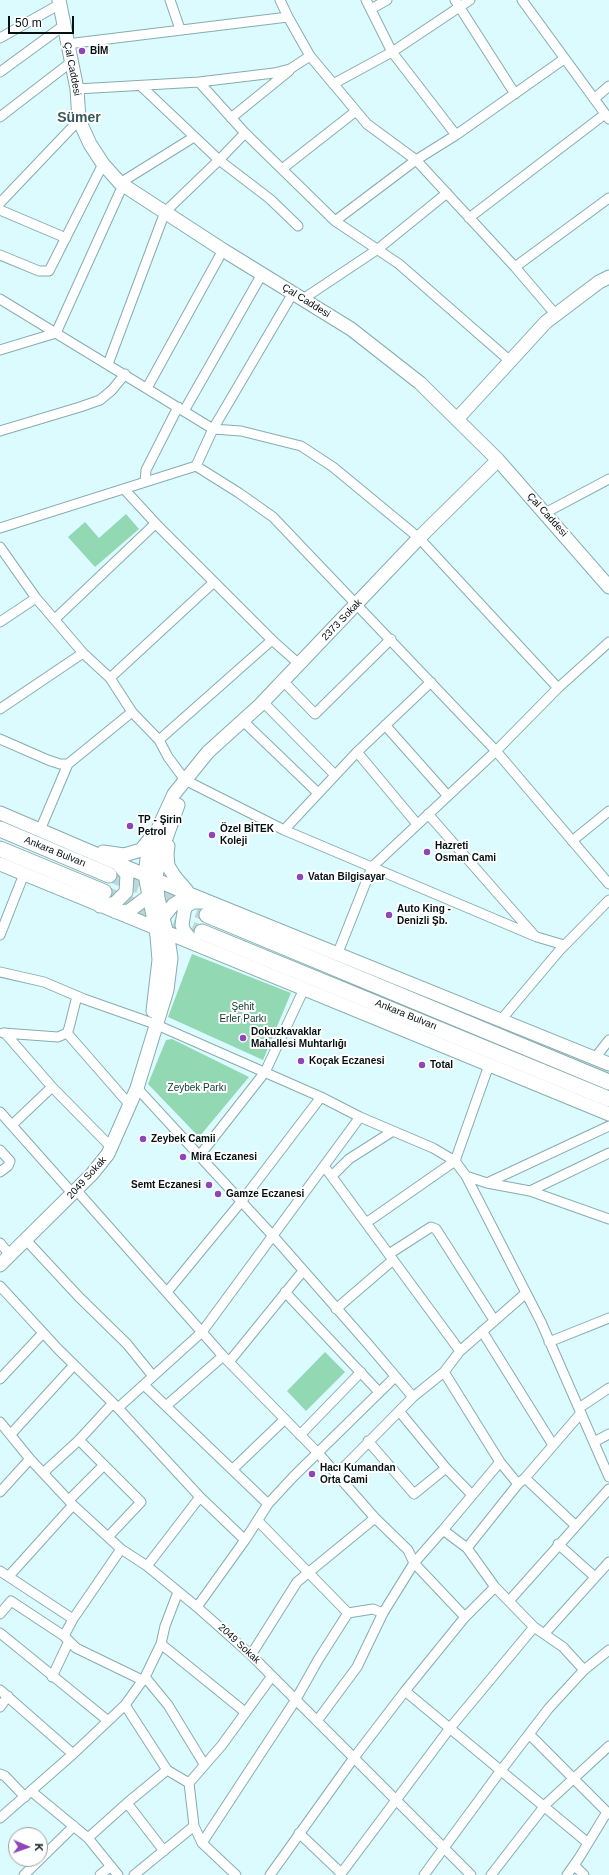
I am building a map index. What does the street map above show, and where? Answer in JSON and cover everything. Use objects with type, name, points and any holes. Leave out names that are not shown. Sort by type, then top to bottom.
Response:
[{"type":"main road","name":"Ankara Bulvarı","points":[[0,830],[113,869]]},
{"type":"main road","name":"Ankara Bulvarı","points":[[0,849],[102,899]]},
{"type":"main road","name":"Ankara Bulvarı","points":[[210,909],[609,1082]]},
{"type":"main road","name":"Ankara Bulvarı","points":[[199,938],[609,1099]]},
{"type":"street","points":[[170,0],[180,29]]},
{"type":"street","points":[[280,0],[310,56],[366,124],[416,160],[556,315]]},
{"type":"street","points":[[366,0],[392,52],[456,135]]},
{"type":"street","points":[[371,9],[387,0]]},
{"type":"street","points":[[333,84],[392,52],[457,3],[470,0]]},
{"type":"street","points":[[469,218],[607,116],[522,0]]},
{"type":"street","points":[[0,38],[59,2]]},
{"type":"street","name":"Çal Caddesi","points":[[59,2],[70,63],[77,89],[79,120],[90,144],[103,164],[121,184],[223,250],[351,329],[420,383],[498,460],[609,587]]},
{"type":"street","points":[[457,3],[515,94]]},
{"type":"street","points":[[67,44],[288,17]]},
{"type":"street","points":[[0,72],[63,26]]},
{"type":"street","points":[[231,118],[290,69],[310,56]]},
{"type":"street","points":[[335,221],[416,160],[456,135],[564,59]]},
{"type":"street","points":[[0,117],[70,63]]},
{"type":"street","points":[[77,89],[199,82],[290,69]]},
{"type":"street","points":[[199,82],[244,133],[335,221],[399,264],[510,361]]},
{"type":"street","points":[[141,86],[194,137],[220,160],[270,199],[298,226]]},
{"type":"street","points":[[594,99],[609,86]]},
{"type":"street","points":[[282,169],[356,112]]},
{"type":"street","points":[[0,203],[79,120]]},
{"type":"street","points":[[108,364],[165,212],[220,160],[244,133]]},
{"type":"street","points":[[0,350],[56,333],[121,184],[194,137]]},
{"type":"street","points":[[0,255],[39,271],[49,271],[103,164]]},
{"type":"street","points":[[0,528],[196,466],[213,429],[298,296],[378,249],[447,193]]},
{"type":"street","points":[[515,268],[609,198]]},
{"type":"street","points":[[0,210],[66,238]]},
{"type":"street","points":[[147,388],[223,250]]},
{"type":"street","points":[[145,482],[146,470],[262,274]]},
{"type":"street","points":[[457,419],[546,322],[598,282],[609,277]]},
{"type":"street","points":[[0,299],[213,429],[241,431],[301,446],[333,467],[419,538],[558,688]]},
{"type":"street","points":[[0,430],[80,408],[100,400],[112,390],[125,374]]},
{"type":"street","name":"2373 Sokak","points":[[164,816],[174,794],[208,752],[243,721],[300,664],[419,538],[498,460]]},
{"type":"street","points":[[196,466],[239,493],[273,517],[391,639],[496,751],[609,884]]},
{"type":"street","points":[[545,513],[609,479]]},
{"type":"street","points":[[124,489],[155,524],[272,640],[300,664]]},
{"type":"street","points":[[55,618],[155,524]]},
{"type":"street","points":[[0,547],[36,598],[55,618],[83,653],[110,678],[132,712],[159,740],[168,757],[186,780],[284,830],[537,937],[564,945]]},
{"type":"street","points":[[110,678],[214,582]]},
{"type":"street","points":[[0,622],[36,598]]},
{"type":"street","points":[[283,681],[315,714],[391,639]]},
{"type":"street","points":[[159,740],[272,640]]},
{"type":"street","points":[[337,955],[372,867],[496,751],[558,688],[609,642]]},
{"type":"street","points":[[0,708],[83,653]]},
{"type":"street","points":[[284,830],[357,752],[430,682]]},
{"type":"street","points":[[262,702],[335,775]]},
{"type":"street","points":[[40,830],[68,764],[132,712]]},
{"type":"street","points":[[243,721],[318,793]]},
{"type":"street","points":[[385,725],[448,796]]},
{"type":"street","points":[[0,740],[48,760],[60,764],[68,764]]},
{"type":"street","points":[[357,752],[418,824]]},
{"type":"street","points":[[186,780],[171,828],[167,860],[175,877],[210,909]]},
{"type":"street","points":[[114,912],[129,911],[140,904],[151,885],[178,805]]},
{"type":"street","points":[[572,841],[609,811]]},
{"type":"street","points":[[0,813],[87,850],[113,869],[127,875],[126,892],[115,903],[24,874],[0,864]]},
{"type":"street","points":[[428,814],[537,937]]},
{"type":"street","points":[[87,850],[124,856],[133,854],[141,850],[150,839],[164,816]]},
{"type":"street","points":[[156,1025],[153,1012],[161,926],[151,885],[147,859],[164,816]]},
{"type":"street","points":[[113,869],[151,885],[193,895]]},
{"type":"street","points":[[0,935],[24,874]]},
{"type":"street","points":[[161,926],[173,905],[180,900],[193,895]]},
{"type":"street","points":[[102,899],[114,912],[199,938],[304,989],[609,1114]]},
{"type":"street","points":[[500,1021],[564,945],[609,900]]},
{"type":"street","points":[[199,938],[188,936],[182,925],[185,909],[189,904],[198,901],[210,909],[337,955],[609,1064]]},
{"type":"street","name":"2049 Sokak","points":[[0,1265],[75,1192],[108,1154],[137,1088],[167,990],[171,958],[161,926]]},
{"type":"street","points":[[171,958],[185,946],[199,938]]},
{"type":"street","points":[[0,972],[44,982],[77,996],[156,1025],[265,1072],[360,1117],[433,1148],[455,1161],[466,1176],[550,1342],[609,1477]]},
{"type":"street","points":[[200,1155],[265,1072],[304,989]]},
{"type":"street","points":[[3,1033],[58,1036],[66,1033],[70,1028],[77,996]]},
{"type":"street","points":[[3,1033],[52,1087],[111,1147]]},
{"type":"street","points":[[66,1033],[129,1104]]},
{"type":"street","points":[[595,1058],[609,1040]]},
{"type":"street","points":[[366,1223],[455,1161],[489,1064]]},
{"type":"street","points":[[12,1125],[52,1087]]},
{"type":"street","points":[[137,1088],[274,1237],[413,1397]]},
{"type":"street","points":[[167,1292],[241,1202],[321,1098]]},
{"type":"street","points":[[0,1112],[167,1292],[226,1359],[318,1453],[375,1518],[408,1550],[414,1562],[466,1617]]},
{"type":"street","points":[[43,1473],[115,1406],[144,1385],[152,1376],[202,1332],[274,1237],[360,1117]]},
{"type":"street","points":[[487,1183],[609,1126]]},
{"type":"street","points":[[332,1176],[349,1159],[393,1131]]},
{"type":"street","points":[[0,1150],[10,1161],[8,1166],[0,1172]]},
{"type":"street","points":[[530,1190],[609,1153]]},
{"type":"street","points":[[324,1166],[460,1351]]},
{"type":"street","points":[[466,1176],[487,1183],[530,1190],[609,1219]]},
{"type":"street","points":[[336,1309],[391,1257],[431,1227],[436,1228],[494,1320]]},
{"type":"street","points":[[26,1240],[79,1297],[127,1344],[152,1376]]},
{"type":"street","points":[[0,1243],[10,1255]]},
{"type":"street","points":[[166,1406],[226,1359],[303,1271]]},
{"type":"street","points":[[0,1286],[200,1497],[245,1540]]},
{"type":"street","points":[[285,1292],[379,1392]]},
{"type":"street","points":[[337,1474],[413,1397],[444,1372],[460,1351],[526,1293]]},
{"type":"street","points":[[550,1342],[609,1318]]},
{"type":"street","points":[[482,1331],[553,1445]]},
{"type":"street","points":[[0,1379],[43,1333]]},
{"type":"street","points":[[11,1434],[74,1365]]},
{"type":"street","points":[[300,1435],[361,1372]]},
{"type":"street","points":[[444,1372],[500,1462],[518,1484]]},
{"type":"street","points":[[197,1607],[245,1540],[268,1504],[294,1476],[395,1377]]},
{"type":"street","points":[[144,1385],[268,1504]]},
{"type":"street","points":[[467,1548],[518,1484],[525,1478],[580,1411],[609,1388]]},
{"type":"street","points":[[399,1411],[446,1468],[472,1495]]},
{"type":"street","points":[[233,1469],[285,1419]]},
{"type":"street","name":"2049 Sokak","points":[[0,1422],[43,1473],[120,1550],[147,1566],[197,1607],[251,1655],[295,1701],[317,1721],[471,1875]]},
{"type":"street","points":[[594,1442],[609,1434]]},
{"type":"street","points":[[79,1440],[141,1502],[108,1537]]},
{"type":"street","points":[[368,1441],[414,1494],[446,1468]]},
{"type":"street","points":[[0,1492],[30,1459]]},
{"type":"street","points":[[317,1721],[357,1667],[383,1613],[414,1562],[500,1462]]},
{"type":"street","points":[[9,1576],[104,1465]]},
{"type":"street","points":[[525,1478],[575,1525]]},
{"type":"street","points":[[509,1601],[558,1544],[609,1489]]},
{"type":"street","points":[[147,1566],[200,1497]]},
{"type":"street","points":[[251,1655],[297,1582],[375,1518]]},
{"type":"street","points":[[258,1521],[348,1613]]},
{"type":"street","points":[[443,1530],[467,1548],[495,1587],[534,1627],[545,1633],[563,1647],[584,1670]]},
{"type":"street","points":[[558,1544],[596,1577]]},
{"type":"street","points":[[52,1677],[73,1619],[120,1550]]},
{"type":"street","points":[[545,1633],[609,1562]]},
{"type":"street","points":[[0,1571],[73,1619]]},
{"type":"street","points":[[270,1875],[353,1758],[405,1691],[466,1617],[495,1587]]},
{"type":"street","points":[[0,1818],[73,1754],[124,1705],[143,1678],[161,1644],[165,1626],[178,1592]]},
{"type":"street","points":[[0,1614],[11,1601],[66,1639],[76,1648],[143,1678],[168,1705],[204,1764]]},
{"type":"street","points":[[202,1843],[295,1701],[318,1660],[348,1613],[373,1609],[383,1613]]},
{"type":"street","points":[[299,1833],[340,1874],[450,1728],[534,1627]]},
{"type":"street","points":[[0,1633],[52,1677],[107,1720]]},
{"type":"street","points":[[161,1644],[245,1712]]},
{"type":"street","points":[[424,1875],[529,1734],[584,1670],[609,1650]]},
{"type":"street","points":[[236,1875],[202,1843],[194,1826],[189,1783],[222,1745],[272,1676]]},
{"type":"street","points":[[0,1690],[73,1754]]},
{"type":"street","points":[[405,1691],[588,1843]]},
{"type":"street","points":[[0,1707],[8,1696]]},
{"type":"street","points":[[124,1705],[167,1770],[189,1783]]},
{"type":"street","points":[[529,1734],[573,1780],[608,1813],[567,1875]]},
{"type":"street","points":[[491,1875],[544,1806],[609,1746]]},
{"type":"street","points":[[88,1838],[126,1803],[167,1770]]},
{"type":"street","points":[[0,1774],[5,1776],[74,1826],[88,1838],[118,1875]]},
{"type":"street","points":[[126,1803],[164,1851]]},
{"type":"street","points":[[24,1875],[74,1826]]},
{"type":"street","points":[[134,1875],[194,1826]]},
{"type":"street","points":[[574,1865],[584,1875]]},
{"type":"street","points":[[100,1875],[111,1866]]},
{"type":"green space","points":[[126,514],[139,529],[95,567],[68,537],[85,522],[99,538]]},
{"type":"green space","name":"Şehit Erler Parkı","points":[[192,954],[291,993],[263,1060],[168,1017]]},
{"type":"green space","name":"Zeybek Parkı","points":[[172,1039],[249,1077],[199,1137],[148,1084],[166,1040]]},
{"type":"green space","points":[[325,1352],[345,1372],[306,1411],[287,1391]]},
{"type":"tunnel","points":[[109,875],[207,915]]},
{"type":"tunnel","points":[[104,892],[202,932]]},
{"type":"place","name":"BİM","points":[[82,51]]},
{"type":"place","name":"TP - Şirin Petrol","points":[[130,826]]},
{"type":"place","name":"Özel BİTEK Koleji","points":[[212,835]]},
{"type":"place","name":"Hazreti Osman Cami","points":[[427,852]]},
{"type":"place","name":"Vatan Bilgisayar","points":[[300,877]]},
{"type":"place","name":"Auto King - Denizli Şb.","points":[[389,915]]},
{"type":"place","name":"Dokuzkavaklar Mahallesi Muhtarlığı","points":[[243,1038]]},
{"type":"place","name":"Koçak Eczanesi","points":[[301,1061]]},
{"type":"place","name":"Total","points":[[422,1065]]},
{"type":"place","name":"Zeybek Camii","points":[[143,1139]]},
{"type":"place","name":"Mira Eczanesi","points":[[183,1157]]},
{"type":"place","name":"Semt Eczanesi","points":[[209,1185]]},
{"type":"place","name":"Gamze Eczanesi","points":[[218,1194]]},
{"type":"place","name":"Hacı Kumandan Orta Cami","points":[[312,1474]]},
{"type":"district","name":"Sümer","points":[[79,118]]}]
